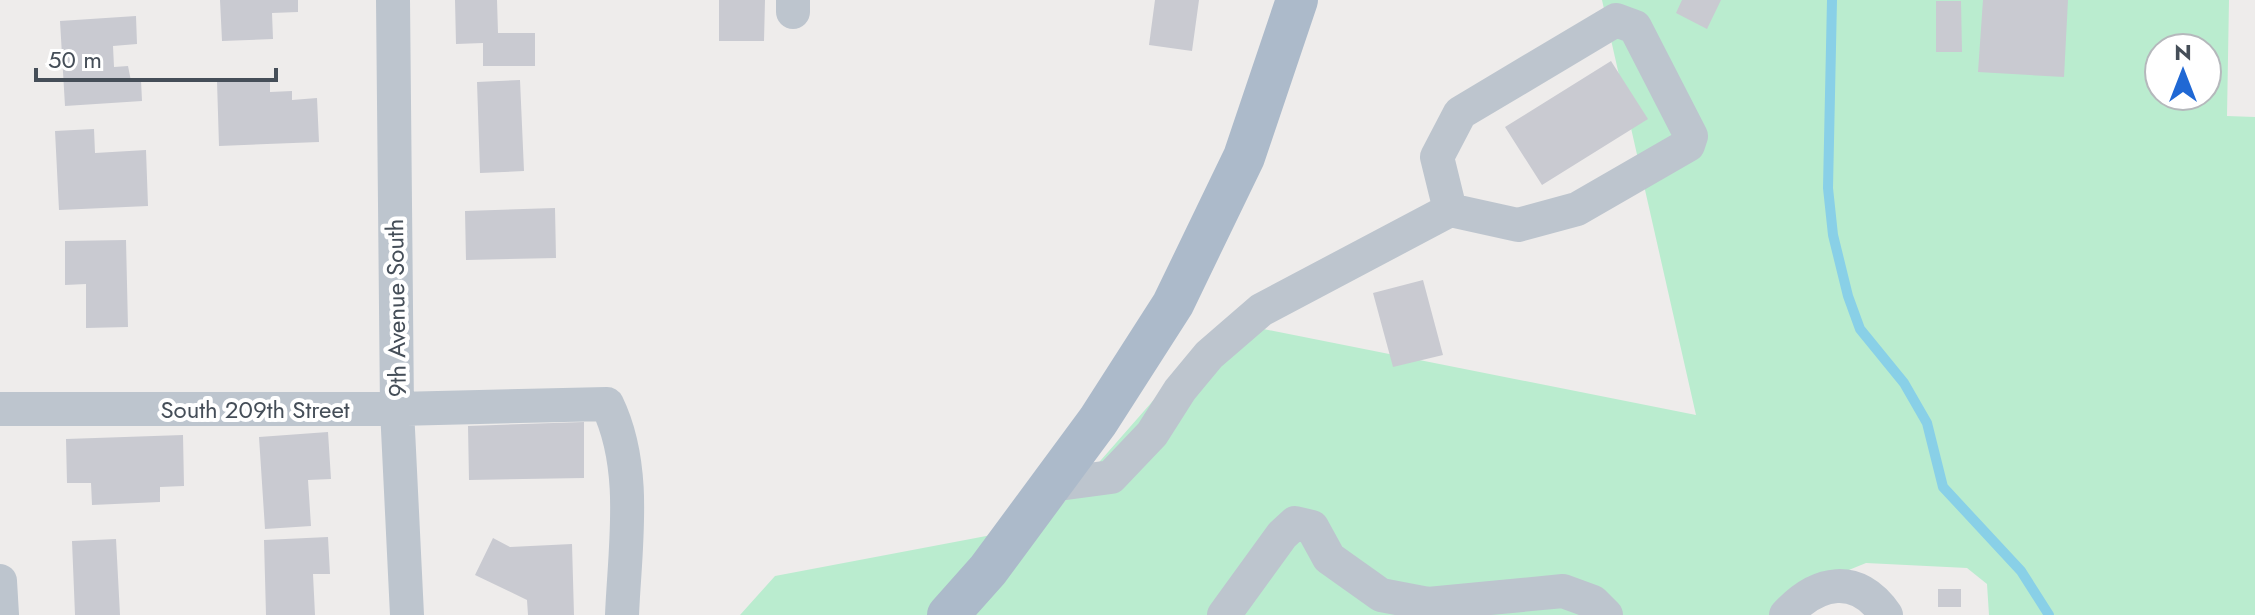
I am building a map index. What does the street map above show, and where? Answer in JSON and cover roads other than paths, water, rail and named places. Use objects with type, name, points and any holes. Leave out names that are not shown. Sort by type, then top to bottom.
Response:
[{"type":"main road","points":[[948,615],[988,570],[1098,421],[1173,304],[1244,157],[1297,0]]},
{"type":"street","name":"9th Avenue South","points":[[393,0],[397,409],[407,615]]},
{"type":"street","points":[[1051,485],[1111,477],[1152,434],[1180,390],[1209,355],[1261,310],[1450,210],[1518,225],[1577,209],[1688,145],[1691,136],[1635,27],[1616,20],[1460,113],[1437,157],[1450,210]]},
{"type":"street","name":"South 209th Street","points":[[0,409],[397,409],[607,404],[618,428],[626,463],[622,615]]},
{"type":"street","points":[[1224,615],[1282,535],[1295,523],[1312,527],[1329,558],[1381,595],[1428,604],[1563,591],[1593,602],[1606,615]]},
{"type":"street","points":[[0,581],[2,615]]},
{"type":"street","points":[[1786,615],[1819,589],[1844,585],[1861,591],[1880,605],[1886,615]]},
{"type":"waterway","points":[[1832,0],[1828,188],[1833,235],[1848,296],[1860,329],[1904,383],[1927,423],[1943,487],[2021,571],[2049,615]]}]
